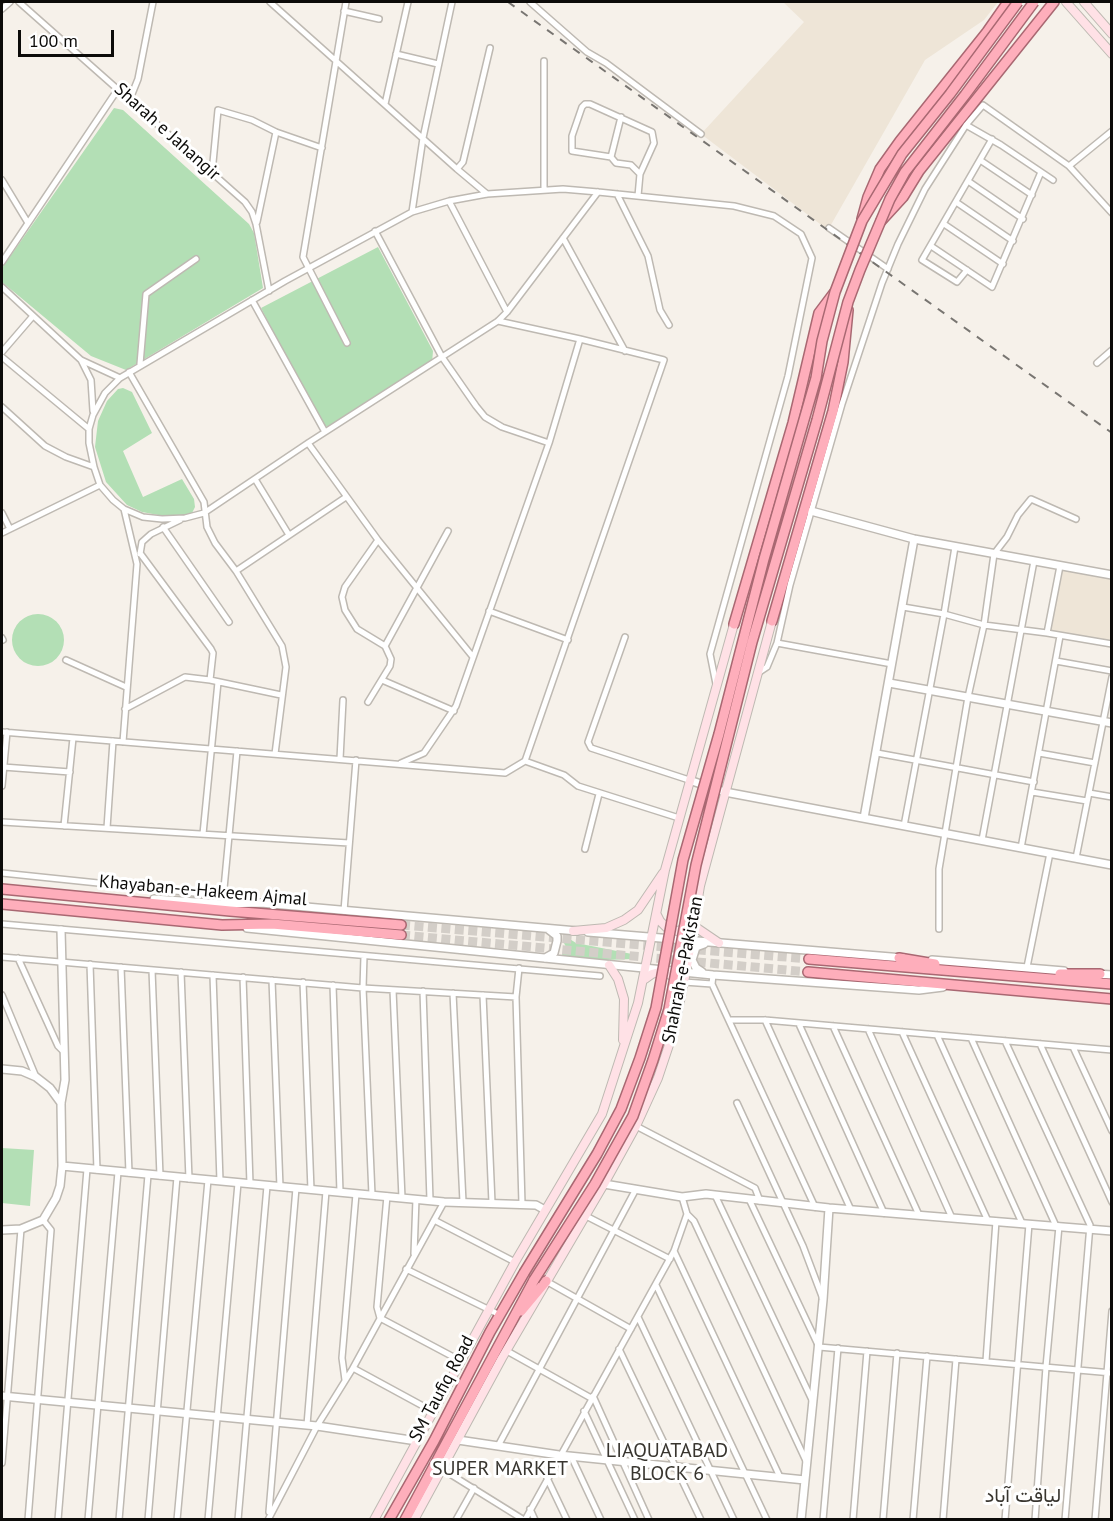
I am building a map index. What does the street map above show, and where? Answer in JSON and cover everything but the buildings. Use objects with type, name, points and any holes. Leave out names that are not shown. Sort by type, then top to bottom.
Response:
[{"type":"highway","points":[[861,221],[902,154],[1018,2]]},
{"type":"highway","points":[[405,1520],[534,1280],[594,1185],[633,1116],[669,1009],[696,865],[720,791],[752,642],[817,420],[848,302],[880,223],[905,172],[1034,2]]},
{"type":"highway","points":[[880,223],[903,197],[919,171],[1054,2]]},
{"type":"highway","points":[[734,624],[790,433],[819,313],[835,292],[880,169],[1007,3]]},
{"type":"highway","name":"SM Taufiq Road","points":[[389,1520],[434,1441],[500,1315],[597,1154],[621,1109],[640,1058],[656,1008],[683,860],[719,734],[764,559],[816,378],[822,341],[835,292]]},
{"type":"highway","points":[[772,621],[833,411],[843,362],[848,302]]},
{"type":"highway","name":"Khayaban-e-Hakeem Ajmal","points":[[2,889],[401,925]]},
{"type":"highway","name":"Khayaban-e-Hakeem Ajmal","points":[[2,904],[222,925],[272,924],[401,935]]},
{"type":"highway","points":[[899,958],[987,974]]},
{"type":"highway","points":[[809,959],[1112,984]]},
{"type":"highway","points":[[807,972],[1112,999]]},
{"type":"highway","points":[[1015,976],[1100,974]]},
{"type":"highway","points":[[509,1325],[546,1281]]},
{"type":"main road","points":[[1066,2],[1112,54]]},
{"type":"main road","points":[[1084,2],[1112,34]]},
{"type":"main road","name":"Shahrah-e-Pakistan","points":[[414,1520],[546,1281],[604,1184],[636,1126],[658,1078],[674,1030],[720,791],[758,673],[772,621]]},
{"type":"main road","points":[[374,1520],[514,1262],[602,1114],[645,979],[665,870],[734,624]]},
{"type":"main road","points":[[573,931],[606,928],[624,920],[638,910],[665,870]]},
{"type":"main road","points":[[657,914],[663,925],[672,930],[686,929],[695,923],[719,943]]},
{"type":"main road","points":[[609,965],[618,979],[624,999],[623,1044]]},
{"type":"main road","points":[[645,979],[652,974],[667,973],[683,985]]},
{"type":"street","points":[[2,9],[10,2]]},
{"type":"street","name":"Sharah e Jahangir","points":[[19,2],[245,202],[256,224],[269,291]]},
{"type":"street","points":[[130,99],[138,79],[153,2]]},
{"type":"street","points":[[270,2],[487,194]]},
{"type":"street","points":[[346,2],[303,257],[347,343]]},
{"type":"street","points":[[385,104],[408,2]]},
{"type":"street","points":[[412,212],[423,138],[452,2]]},
{"type":"street","points":[[530,2],[587,52],[606,63],[700,134]]},
{"type":"street","points":[[344,11],[379,19]]},
{"type":"street","points":[[457,169],[463,162],[490,48]]},
{"type":"street","points":[[396,54],[438,64]]},
{"type":"street","points":[[544,61],[544,190]]},
{"type":"street","points":[[2,262],[118,89]]},
{"type":"street","points":[[638,196],[640,174],[654,143],[652,132],[590,104],[585,104],[572,136],[572,151],[610,157],[616,163],[631,165],[640,174]]},
{"type":"street","points":[[758,673],[767,667],[777,643],[811,511],[842,404],[888,269],[926,189],[966,125],[983,105],[1069,166],[1112,213]]},
{"type":"street","points":[[212,173],[218,110],[252,120],[276,132],[322,148]]},
{"type":"street","points":[[610,157],[621,117]]},
{"type":"street","points":[[966,125],[992,139],[1053,180]]},
{"type":"street","points":[[256,224],[276,132]]},
{"type":"street","points":[[1069,166],[1111,133]]},
{"type":"street","points":[[967,270],[957,282],[922,260],[992,139]]},
{"type":"street","points":[[980,160],[1032,195]]},
{"type":"street","points":[[931,246],[993,288],[1041,172]]},
{"type":"street","points":[[2,180],[28,223]]},
{"type":"street","points":[[968,181],[1023,219]]},
{"type":"street","points":[[185,518],[143,517],[124,508],[99,484],[89,443],[89,429],[97,405],[105,393],[120,378],[141,364],[308,268],[412,212],[449,201],[487,194],[544,190],[638,196],[734,207],[774,216],[801,234],[812,258],[788,376],[710,654],[716,685]]},
{"type":"street","points":[[123,742],[137,564],[142,543],[163,527],[204,513],[498,321],[598,192]]},
{"type":"street","points":[[617,194],[648,256],[660,310],[669,325]]},
{"type":"street","points":[[449,201],[507,312]]},
{"type":"street","points":[[956,202],[1013,241]]},
{"type":"street","points":[[944,224],[1003,264]]},
{"type":"street","points":[[829,228],[888,269]]},
{"type":"street","points":[[375,231],[442,357],[485,417],[502,427],[549,443]]},
{"type":"street","points":[[563,238],[625,351]]},
{"type":"street","points":[[2,249],[6,255]]},
{"type":"street","points":[[141,364],[146,294],[196,259]]},
{"type":"street","points":[[2,286],[81,360],[120,378]]},
{"type":"street","points":[[252,300],[325,432]]},
{"type":"street","points":[[2,352],[33,316]]},
{"type":"street","points":[[2,786],[4,732],[505,772],[525,761],[664,360],[498,321]]},
{"type":"street","points":[[400,764],[424,753],[454,711],[549,443],[580,339]]},
{"type":"street","points":[[1097,363],[1112,350]]},
{"type":"street","points":[[2,357],[89,429]]},
{"type":"street","points":[[81,360],[91,380],[93,415]]},
{"type":"street","points":[[129,372],[204,502],[207,527],[215,543],[236,571],[282,646],[286,667],[275,754]]},
{"type":"street","points":[[2,407],[45,446],[66,457],[94,467]]},
{"type":"street","points":[[308,443],[378,540],[473,657]]},
{"type":"street","points":[[255,479],[289,535]]},
{"type":"street","points":[[2,533],[99,484]]},
{"type":"street","points":[[236,571],[346,497]]},
{"type":"street","points":[[939,929],[938,877],[944,833],[968,697],[984,625],[994,554],[1007,537],[1018,515],[1031,499],[1076,519]]},
{"type":"street","points":[[124,508],[137,564]]},
{"type":"street","points":[[811,511],[914,539],[1112,575]]},
{"type":"street","points":[[2,513],[10,529]]},
{"type":"street","points":[[163,527],[229,622]]},
{"type":"street","points":[[385,646],[448,531]]},
{"type":"street","points":[[864,818],[914,539]]},
{"type":"street","points":[[368,702],[390,666],[391,659],[385,646],[354,626],[345,610],[342,597],[345,587],[378,540]]},
{"type":"street","points":[[904,826],[955,547]]},
{"type":"street","points":[[140,553],[211,649],[213,653],[210,680]]},
{"type":"street","points":[[982,840],[1034,561]]},
{"type":"street","points":[[1047,633],[1060,566]]},
{"type":"street","points":[[903,606],[984,625],[1112,644]]},
{"type":"street","points":[[489,611],[568,640]]},
{"type":"street","points":[[1021,848],[1060,636]]},
{"type":"street","points":[[625,637],[588,742],[591,748],[720,791],[1112,865]]},
{"type":"street","points":[[777,643],[892,664]]},
{"type":"street","points":[[66,660],[126,687]]},
{"type":"street","points":[[1056,662],[1112,671]]},
{"type":"street","points":[[125,710],[185,677],[281,695]]},
{"type":"street","points":[[1076,858],[1112,677]]},
{"type":"street","points":[[382,680],[454,711]]},
{"type":"street","points":[[203,834],[218,682]]},
{"type":"street","points":[[889,683],[1112,723]]},
{"type":"street","points":[[340,759],[343,700]]},
{"type":"street","points":[[64,826],[73,738]]},
{"type":"street","points":[[107,828],[113,741]]},
{"type":"street","points":[[223,900],[237,751]]},
{"type":"street","points":[[424,753],[431,766]]},
{"type":"street","points":[[876,753],[1034,782]]},
{"type":"street","points":[[1039,753],[1095,763]]},
{"type":"street","points":[[344,911],[356,760]]},
{"type":"street","points":[[525,761],[564,775],[578,786],[599,794],[679,818]]},
{"type":"street","points":[[3,767],[70,772]]},
{"type":"street","points":[[1032,792],[1087,801]]},
{"type":"street","points":[[1089,793],[1112,797]]},
{"type":"street","points":[[585,849],[599,794]]},
{"type":"street","points":[[2,822],[349,843]]},
{"type":"street","points":[[1027,967],[1050,853]]},
{"type":"street","points":[[2,873],[223,900],[1112,975]]},
{"type":"street","points":[[125,900],[139,898],[223,900]]},
{"type":"street","points":[[2,924],[600,976]]},
{"type":"street","points":[[222,925],[713,975],[919,990],[958,985]]},
{"type":"street","points":[[543,959],[554,952],[557,941],[557,936],[553,931],[546,928]]},
{"type":"street","points":[[2,1230],[21,1229],[43,1220],[56,1198],[62,1166],[61,1103],[65,1080],[61,930]]},
{"type":"street","points":[[713,975],[696,968],[692,955],[699,945],[719,943]]},
{"type":"street","points":[[364,956],[363,988],[372,1195]]},
{"type":"street","points":[[2,957],[363,988],[516,997]]},
{"type":"street","points":[[18,958],[58,1046],[64,1052]]},
{"type":"street","points":[[90,964],[98,1170]]},
{"type":"street","points":[[121,967],[129,1173]]},
{"type":"street","points":[[519,968],[516,997],[522,1204]]},
{"type":"street","points":[[152,970],[160,1176]]},
{"type":"street","points":[[182,972],[189,1179]]},
{"type":"street","points":[[213,975],[220,1181]]},
{"type":"street","points":[[713,975],[712,984],[816,1207]]},
{"type":"street","points":[[243,977],[250,1184]]},
{"type":"street","points":[[272,980],[280,1187]]},
{"type":"street","points":[[303,982],[311,1190]]},
{"type":"street","points":[[683,985],[712,984]]},
{"type":"street","points":[[333,985],[340,1192]]},
{"type":"street","points":[[393,990],[402,1198]]},
{"type":"street","points":[[423,991],[430,1200]]},
{"type":"street","points":[[453,993],[463,1202]]},
{"type":"street","points":[[2,995],[36,1077]]},
{"type":"street","points":[[483,995],[492,1203]]},
{"type":"street","points":[[729,1020],[765,1020],[1111,1052]]},
{"type":"street","points":[[765,1020],[851,1210]]},
{"type":"street","points":[[799,1024],[884,1213]]},
{"type":"street","points":[[833,1026],[919,1215]]},
{"type":"street","points":[[868,1029],[952,1218]]},
{"type":"street","points":[[902,1032],[992,1221],[986,1361]]},
{"type":"street","points":[[937,1035],[1026,1224],[1018,1364],[1005,1520]]},
{"type":"street","points":[[971,1038],[1058,1226],[1035,1520]]},
{"type":"street","points":[[1005,1041],[1089,1225],[1065,1520]]},
{"type":"street","points":[[1040,1044],[1112,1202]]},
{"type":"street","points":[[1073,1047],[1112,1131]]},
{"type":"street","points":[[2,1069],[22,1071],[36,1077],[50,1088],[61,1103]]},
{"type":"street","points":[[737,1103],[803,1246],[823,1300]]},
{"type":"street","points":[[636,1126],[755,1188],[760,1201]]},
{"type":"street","points":[[62,1166],[444,1202],[536,1204],[545,1210]]},
{"type":"street","points":[[58,1520],[87,1169]]},
{"type":"street","points":[[88,1520],[118,1172]]},
{"type":"street","points":[[119,1520],[148,1175]]},
{"type":"street","points":[[148,1520],[177,1178]]},
{"type":"street","points":[[177,1520],[208,1180]]},
{"type":"street","points":[[208,1520],[238,1183]]},
{"type":"street","points":[[604,1184],[682,1197],[706,1194],[783,1204],[1112,1231]]},
{"type":"street","points":[[238,1520],[267,1186]]},
{"type":"street","points":[[268,1518],[296,1188]]},
{"type":"street","points":[[498,1446],[636,1189]]},
{"type":"street","points":[[307,1425],[326,1191]]},
{"type":"street","points":[[345,1380],[342,1358],[356,1194]]},
{"type":"street","points":[[715,1195],[813,1402]]},
{"type":"street","points":[[387,1196],[377,1307],[380,1318],[462,1361]]},
{"type":"street","points":[[682,1197],[687,1214],[694,1221],[807,1464]]},
{"type":"street","points":[[414,1256],[416,1199]]},
{"type":"street","points":[[748,1199],[819,1347]]},
{"type":"street","points":[[268,1518],[317,1426],[353,1368],[444,1202]]},
{"type":"street","points":[[801,1520],[819,1347],[829,1208]]},
{"type":"street","points":[[442,1468],[525,1520],[670,1259],[687,1214]]},
{"type":"street","points":[[586,1216],[670,1259]]},
{"type":"street","points":[[28,1520],[51,1230],[43,1220]]},
{"type":"street","points":[[434,1220],[514,1262]]},
{"type":"street","points":[[2,1462],[4,1396],[21,1229]]},
{"type":"street","points":[[674,1251],[780,1477]]},
{"type":"street","points":[[406,1269],[500,1315]]},
{"type":"street","points":[[546,1281],[630,1329]]},
{"type":"street","points":[[656,1285],[767,1520]]},
{"type":"street","points":[[1095,1520],[1109,1373],[1112,1311]]},
{"type":"street","points":[[638,1317],[734,1520]]},
{"type":"street","points":[[819,1347],[1109,1373]]},
{"type":"street","points":[[823,1520],[838,1348]]},
{"type":"street","points":[[619,1349],[701,1520]]},
{"type":"street","points":[[853,1520],[867,1351]]},
{"type":"street","points":[[883,1520],[897,1353]]},
{"type":"street","points":[[505,1355],[592,1397],[649,1520]]},
{"type":"street","points":[[913,1520],[927,1356]]},
{"type":"street","points":[[943,1520],[956,1359]]},
{"type":"street","points":[[353,1368],[434,1412]]},
{"type":"street","points":[[4,1396],[317,1426],[417,1441]]},
{"type":"street","points":[[584,1411],[635,1520]]},
{"type":"street","points":[[458,1440],[560,1455],[806,1480]]},
{"type":"street","points":[[571,1456],[601,1520]]},
{"type":"street","points":[[547,1478],[567,1520]]},
{"type":"street","points":[[456,1520],[474,1488]]},
{"type":"street","points":[[530,1509],[535,1520]]},
{"type":"shaded area","points":[[783,2],[998,2],[984,20],[925,60],[828,230],[701,134],[804,22]]},
{"type":"shaded area","points":[[1059,566],[1111,576],[1111,646],[1047,633]]},
{"type":"green space","points":[[114,108],[123,110],[249,224],[254,233],[263,288],[126,370],[91,356],[2,282],[2,268]]},
{"type":"green space","points":[[378,247],[433,351],[432,363],[330,426],[322,427],[261,308]]},
{"type":"green space","points":[[123,388],[132,392],[152,433],[123,451],[143,497],[182,479],[194,499],[195,507],[192,513],[184,517],[169,517],[142,512],[127,505],[106,482],[95,447],[98,421],[107,401],[118,389]]},
{"type":"green space","points":[[38,614],[48,616],[56,622],[62,630],[64,640],[62,650],[56,658],[48,664],[38,666],[28,664],[20,658],[14,650],[12,640],[14,630],[20,622],[28,616]]},
{"type":"green space","points":[[565,936],[576,943],[632,954],[633,959],[563,958],[566,947],[563,941]]},
{"type":"green space","points":[[2,1148],[34,1150],[30,1206],[2,1203]]},
{"type":"tunnel","points":[[401,925],[809,959]]},
{"type":"tunnel","points":[[401,935],[808,972]]},
{"type":"railway","points":[[508,2],[1112,433]]},
{"type":"district","name":"LIAQUATABAD BLOCK 6","points":[[667,1462]]},
{"type":"district","name":"SUPER MARKET","points":[[500,1469]]},
{"type":"district","name":"لیاقت آباد","points":[[1023,1496]]}]
